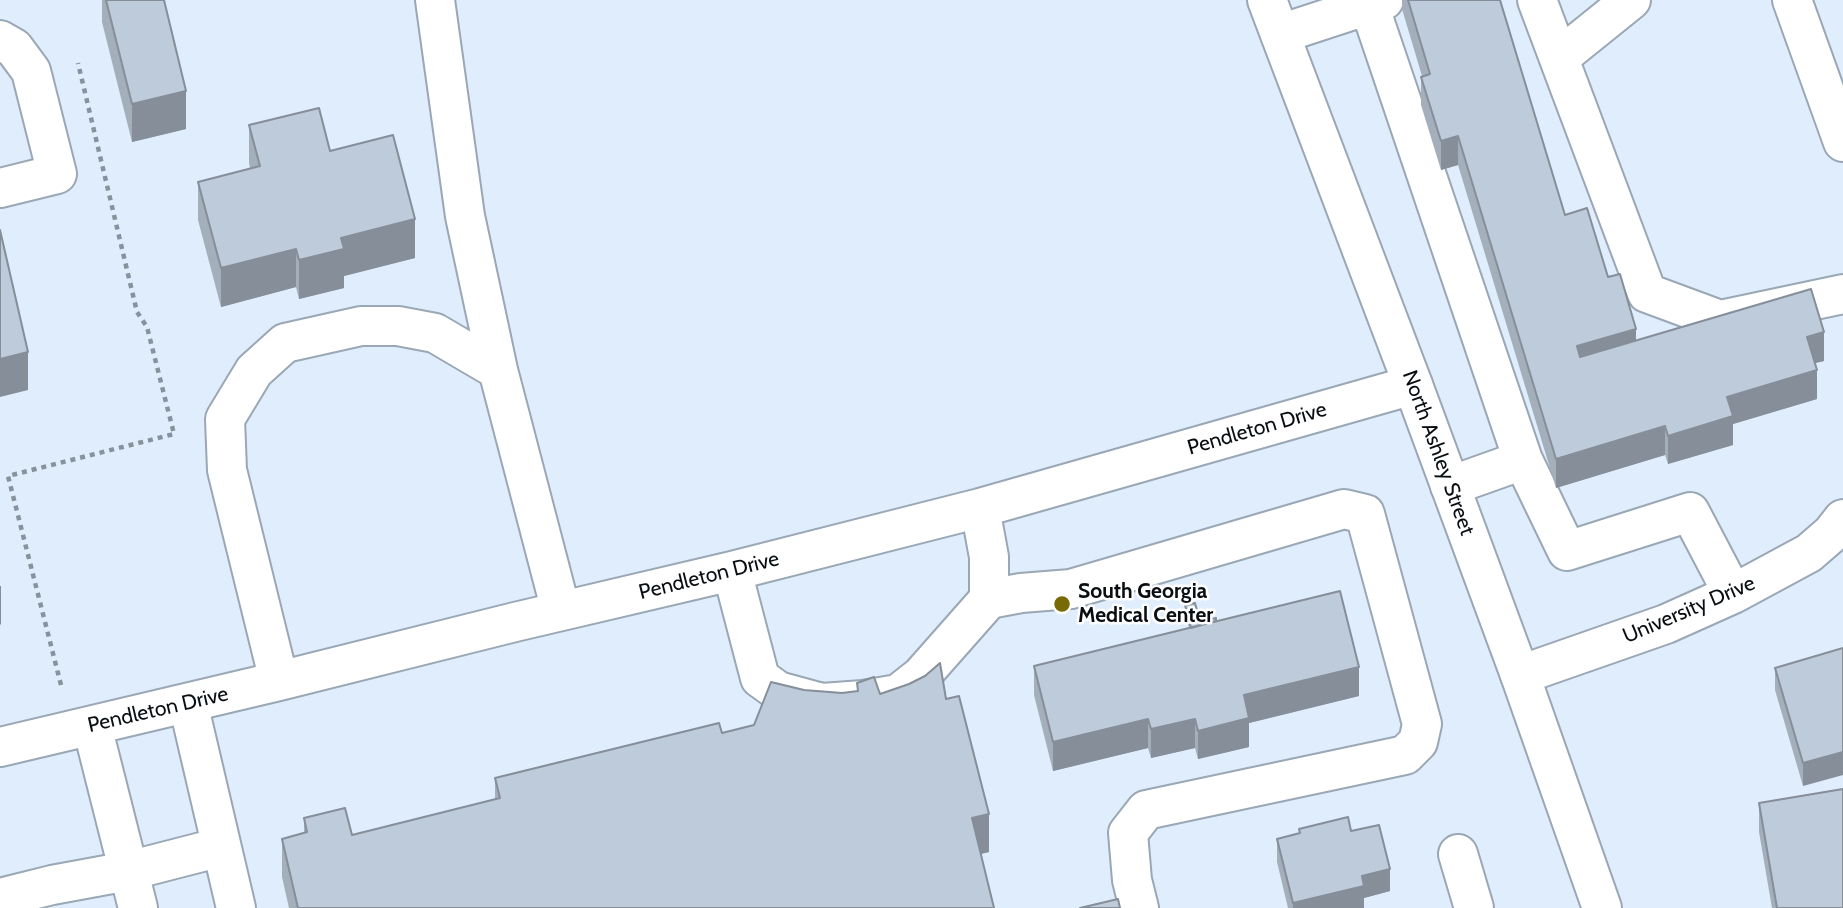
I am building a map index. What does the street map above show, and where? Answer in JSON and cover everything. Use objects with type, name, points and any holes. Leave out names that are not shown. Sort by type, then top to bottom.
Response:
[{"type":"street","points":[[435,0],[465,216],[498,370],[561,611]]},
{"type":"street","points":[[1537,0],[1647,293],[1720,320],[1843,294]]},
{"type":"street","points":[[1559,58],[1631,0]]},
{"type":"street","points":[[1792,0],[1843,142]]},
{"type":"street","points":[[1273,17],[1377,2],[1523,460],[1567,551],[1690,512],[1733,594]]},
{"type":"street","name":"North Ashley Street","points":[[1273,17],[1413,384],[1602,908]]},
{"type":"street","points":[[0,40],[14,48],[31,71],[57,174],[0,188]]},
{"type":"street","points":[[279,681],[227,470],[225,419],[254,371],[285,343],[361,326],[398,326],[435,333],[498,370]]},
{"type":"street","name":"Pendleton Drive","points":[[0,747],[980,509],[1413,384]]},
{"type":"street","points":[[1450,486],[1523,460]]},
{"type":"street","points":[[980,509],[989,557],[989,599]]},
{"type":"street","points":[[732,571],[760,678],[778,691],[822,703],[863,700],[898,694],[921,676],[989,599],[1071,589],[1344,509],[1365,514],[1422,724],[1418,742],[1405,755],[1146,810],[1128,833],[1132,880],[1139,908]]},
{"type":"street","name":"University Drive","points":[[1520,675],[1666,624],[1733,594],[1808,553],[1832,533],[1843,519]]},
{"type":"street","points":[[188,703],[236,908]]},
{"type":"street","points":[[92,726],[138,908]]},
{"type":"street","points":[[0,898],[55,897],[128,871],[221,847]]},
{"type":"street","points":[[1458,853],[1474,908]]},
{"type":"path","points":[[61,685],[8,476],[174,433],[147,327],[137,312],[78,63]]},
{"type":"building","points":[[106,0],[164,0],[186,91],[132,104]]},
{"type":"building","points":[[1408,0],[1500,0],[1565,215],[1587,208],[1608,277],[1620,274],[1636,329],[1577,346],[1580,357],[1811,289],[1824,332],[1807,337],[1817,370],[1727,397],[1733,416],[1668,436],[1665,426],[1556,459],[1458,136],[1441,141],[1421,77],[1430,74]]},
{"type":"building","points":[[319,108],[330,151],[393,135],[415,219],[341,238],[344,249],[299,260],[296,249],[221,268],[198,182],[260,166],[249,125]]},
{"type":"building","points":[[0,230],[28,352],[0,359]]},
{"type":"building","points":[[1340,591],[1359,667],[1244,695],[1249,718],[1198,731],[1195,719],[1151,729],[1148,719],[1053,742],[1034,666]]},
{"type":"building","points":[[1195,603],[1200,622],[1216,618],[1216,621],[1191,628],[1185,605]]},
{"type":"building","points":[[1843,648],[1843,752],[1803,763],[1775,668]]},
{"type":"building","points":[[940,663],[946,699],[959,696],[989,814],[972,818],[994,908],[298,908],[282,839],[307,832],[304,818],[345,808],[352,835],[500,798],[495,778],[719,723],[722,733],[754,725],[771,682],[804,690],[842,693],[858,691],[857,683],[874,677],[880,694],[925,676]]},
{"type":"building","points":[[1843,789],[1843,908],[1777,908],[1759,803]]},
{"type":"building","points":[[1348,817],[1351,831],[1379,825],[1390,869],[1362,876],[1364,886],[1293,903],[1277,839],[1300,833],[1299,829]]},
{"type":"building","points":[[1118,899],[1120,908],[1080,908]]},
{"type":"place","name":"South Georgia Medical Center","points":[[1062,604]]}]
